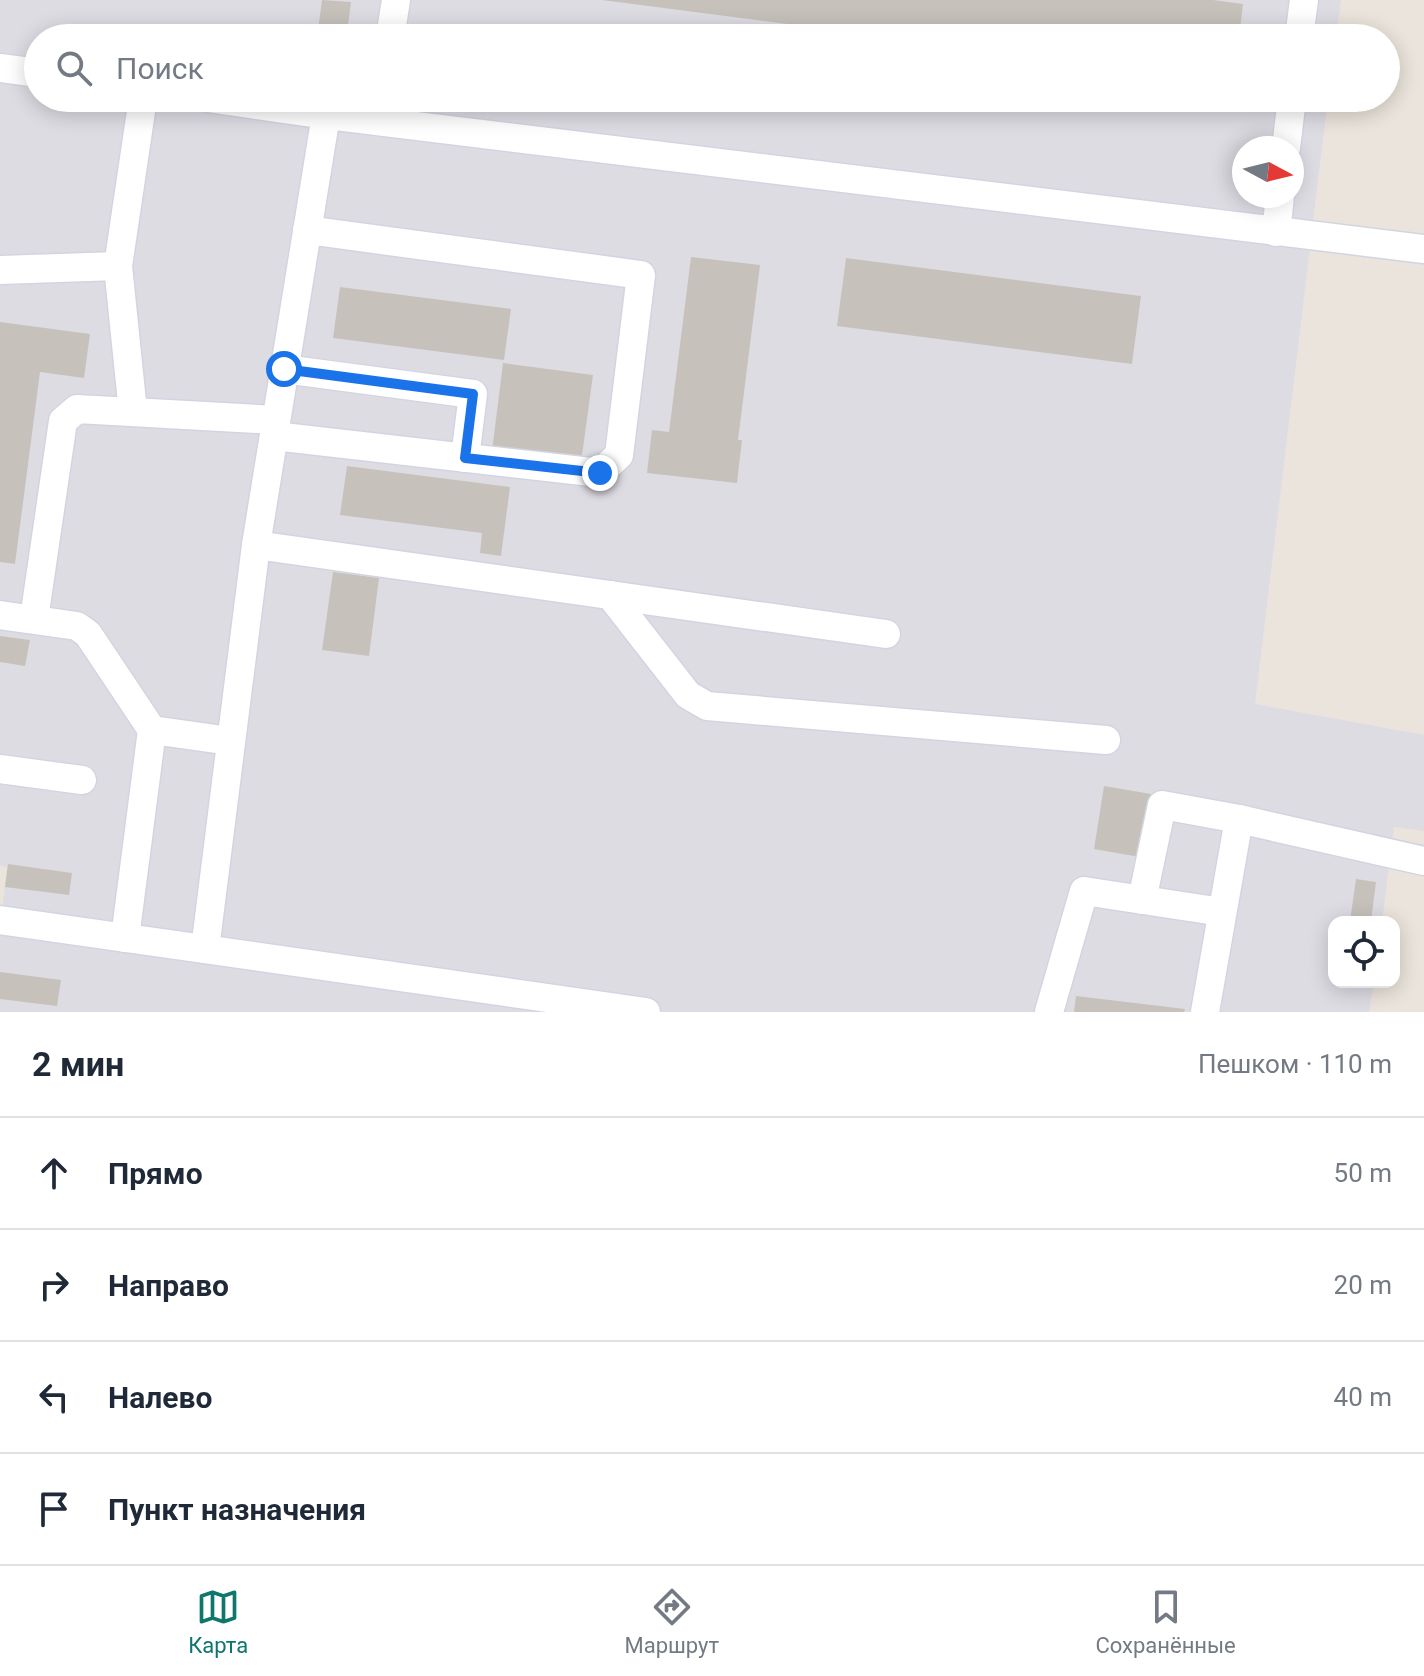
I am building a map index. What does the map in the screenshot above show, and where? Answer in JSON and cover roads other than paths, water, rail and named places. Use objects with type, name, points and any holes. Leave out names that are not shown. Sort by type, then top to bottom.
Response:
[{"type":"lane","points":[[392,24],[396,0]]},
{"type":"lane","points":[[1301,24],[1304,0]]},
{"type":"lane","points":[[0,68],[24,71]]},
{"type":"lane","points":[[133,412],[118,266],[141,112]]},
{"type":"lane","points":[[305,112],[326,115],[358,112]]},
{"type":"lane","points":[[395,112],[1276,232],[1424,249]]},
{"type":"lane","points":[[1287,136],[1290,112]]},
{"type":"lane","points":[[205,949],[256,545],[326,115]]},
{"type":"lane","points":[[1276,232],[1279,208]]},
{"type":"lane","points":[[34,619],[63,421],[77,409],[275,428],[465,458],[600,473],[619,455],[641,275],[307,230]]},
{"type":"lane","points":[[0,270],[118,266]]},
{"type":"lane","points":[[284,369],[473,394],[465,458]]},
{"type":"lane","points":[[256,545],[886,634]]},
{"type":"lane","points":[[610,595],[688,695],[707,706],[1106,740]]},
{"type":"lane","points":[[0,615],[77,626],[88,634],[152,730],[125,938]]},
{"type":"lane","points":[[152,730],[230,741]]},
{"type":"lane","points":[[0,769],[82,780]]},
{"type":"lane","points":[[1142,900],[1162,805],[1239,819],[1424,861]]},
{"type":"lane","points":[[1205,1012],[1239,819]]},
{"type":"lane","points":[[1049,1012],[1084,891],[1222,912]]},
{"type":"lane","points":[[1,920],[646,1012]]}]
